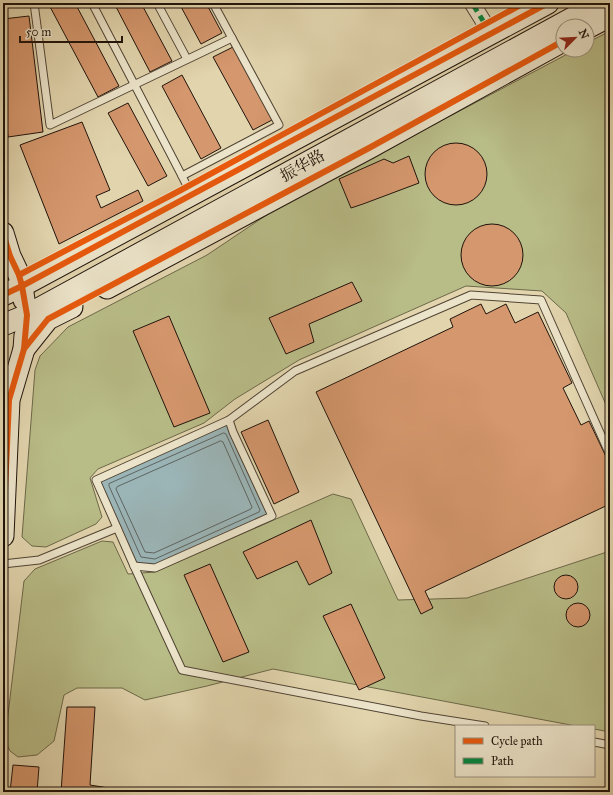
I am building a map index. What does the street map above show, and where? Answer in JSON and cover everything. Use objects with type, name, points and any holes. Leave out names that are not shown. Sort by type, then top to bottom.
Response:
[{"type":"main road","points":[[20,280],[185,181],[524,3]]},
{"type":"main road","name":"振华路","points":[[3,295],[20,280],[548,3]]},
{"type":"main road","name":"振华路","points":[[3,325],[27,315],[600,3]]},
{"type":"main road","points":[[595,24],[610,16]]},
{"type":"main road","points":[[24,348],[48,319],[368,148],[555,45]]},
{"type":"main road","points":[[3,233],[10,256],[20,280],[27,315],[24,348],[9,400],[3,536]]},
{"type":"street","points":[[472,3],[485,24]]},
{"type":"lane","points":[[34,3],[50,125],[232,38]]},
{"type":"lane","points":[[92,3],[185,181],[279,125],[213,3]]},
{"type":"lane","points":[[157,3],[187,59]]},
{"type":"lane","points":[[479,725],[421,716],[182,670],[96,480],[229,420],[295,372],[471,295],[541,300],[610,455]]},
{"type":"lane","points":[[134,566],[155,568],[272,516],[233,432],[229,420]]},
{"type":"lane","points":[[3,564],[38,560],[117,528]]},
{"type":"lane","points":[[595,742],[610,745]]},
{"type":"green space","points":[[610,31],[610,414],[566,313],[542,291],[466,286],[299,360],[235,399],[204,423],[98,469],[90,478],[102,517],[96,524],[46,547],[32,546],[22,537],[35,370],[40,356],[68,327],[207,255],[280,206],[560,58],[595,58],[595,39]]},
{"type":"green space","points":[[333,494],[351,499],[398,600],[467,598],[610,551],[610,732],[595,729],[595,725],[571,725],[273,669],[145,700],[122,688],[77,688],[64,695],[54,741],[37,755],[18,757],[10,751],[5,740],[24,581],[35,569],[102,541],[113,542],[128,574],[155,572]]},
{"type":"water","points":[[229,420],[272,516],[155,568],[134,566],[96,480]]},
{"type":"building","points":[[48,3],[75,3],[119,86],[98,97]]},
{"type":"building","points":[[114,3],[141,3],[172,61],[150,72]]},
{"type":"building","points":[[179,3],[206,3],[222,33],[201,44]]},
{"type":"building","points":[[29,16],[43,132],[8,137],[3,85],[3,19]]},
{"type":"building","points":[[233,47],[272,120],[253,130],[213,57]]},
{"type":"building","points":[[182,75],[221,148],[201,159],[162,86]]},
{"type":"building","points":[[128,103],[167,176],[148,186],[108,113]]},
{"type":"building","points":[[82,122],[110,190],[96,196],[101,208],[138,190],[143,201],[59,244],[20,145]]},
{"type":"building","points":[[450,143],[462,143],[478,152],[485,162],[487,174],[485,186],[478,196],[462,205],[450,205],[439,200],[430,191],[425,180],[425,168],[430,157],[439,148]]},
{"type":"building","points":[[409,156],[419,183],[351,208],[339,179],[384,159],[393,163]]},
{"type":"building","points":[[486,224],[498,224],[514,233],[521,243],[523,255],[521,267],[514,277],[498,286],[486,286],[475,281],[466,272],[461,261],[461,249],[466,238],[475,229]]},
{"type":"building","points":[[352,282],[362,301],[309,324],[314,342],[286,354],[269,318]]},
{"type":"building","points":[[481,304],[486,314],[506,304],[515,323],[538,312],[572,383],[563,388],[581,425],[589,421],[610,465],[610,504],[425,591],[433,608],[421,614],[316,392],[453,327],[450,319]]},
{"type":"building","points":[[169,316],[210,413],[174,427],[133,331]]},
{"type":"building","points":[[268,420],[299,492],[274,504],[241,432]]},
{"type":"building","points":[[311,520],[332,573],[309,585],[297,561],[257,579],[243,552]]},
{"type":"building","points":[[210,564],[249,652],[223,662],[184,575]]},
{"type":"building","points":[[566,575],[571,576],[577,582],[577,592],[571,598],[566,599],[561,598],[555,592],[554,587],[555,582],[561,576]]},
{"type":"building","points":[[578,603],[583,604],[589,610],[589,620],[583,626],[578,627],[573,626],[567,620],[566,615],[567,610],[573,604]]},
{"type":"building","points":[[351,604],[385,678],[359,690],[323,616]]},
{"type":"building","points":[[67,707],[95,707],[90,785],[115,789],[115,792],[61,792]]},
{"type":"building","points":[[13,765],[39,767],[37,792],[10,792]]},
{"type":"marked path","points":[[472,3],[485,24]]},
{"type":"cycle path","points":[[19,275],[181,190],[524,3]]},
{"type":"cycle path","points":[[3,295],[548,3]]},
{"type":"cycle path","points":[[24,349],[48,319],[369,148],[555,45]]},
{"type":"cycle path","points":[[3,233],[10,256],[19,275],[27,315],[24,349],[9,400],[3,536]]}]
